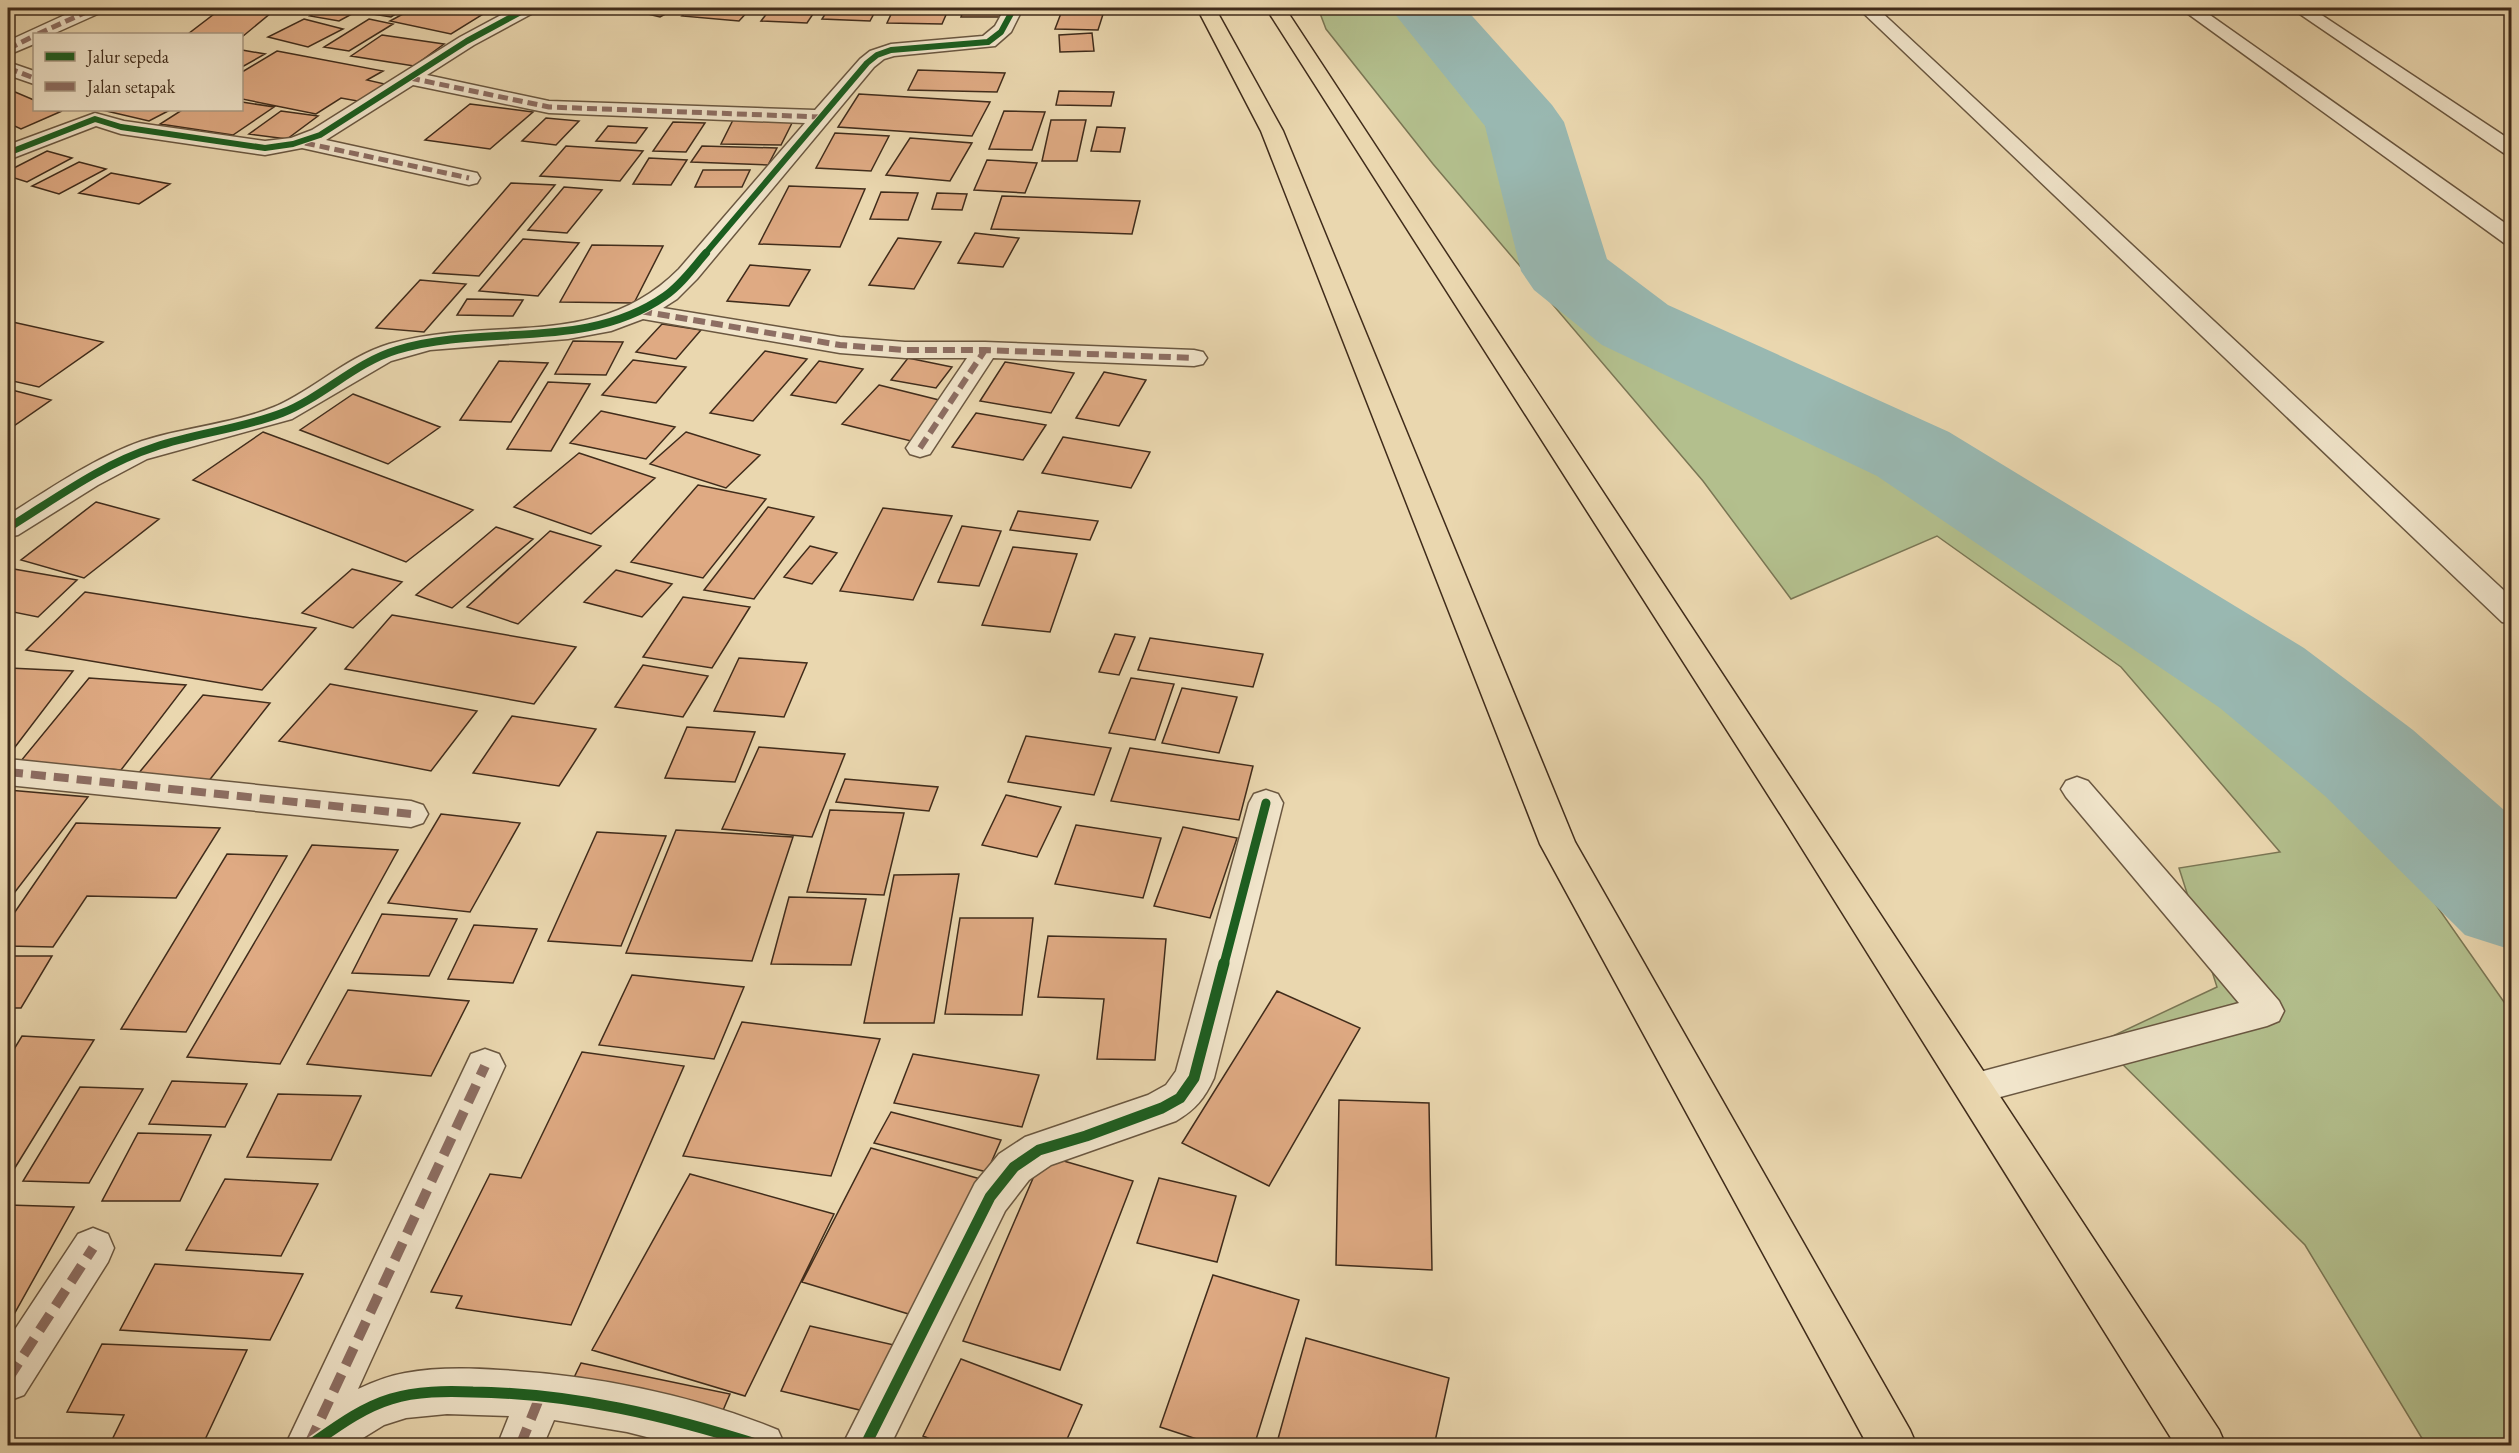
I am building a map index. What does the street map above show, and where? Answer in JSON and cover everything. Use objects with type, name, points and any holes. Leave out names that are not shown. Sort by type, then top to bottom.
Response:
[{"type":"highway","points":[[1275,8],[2203,1446]]},
{"type":"highway","points":[[1208,13],[1272,131],[1558,844],[1894,1446]]},
{"type":"street","points":[[40,33],[94,8]]},
{"type":"street","points":[[8,153],[95,114],[121,127],[265,148],[283,147],[303,142],[320,135],[467,41],[528,8]]},
{"type":"street","points":[[8,528],[138,453],[283,412],[367,363],[396,350],[450,340],[550,334],[597,327],[638,311],[665,296],[688,274],[867,63],[877,55],[909,48],[988,42],[999,37],[1005,30],[1014,8]]},
{"type":"street","points":[[8,49],[33,36]]},
{"type":"street","points":[[8,68],[33,78]]},
{"type":"street","points":[[410,78],[549,107],[821,117]]},
{"type":"street","points":[[303,142],[469,178]]},
{"type":"street","points":[[638,311],[840,345],[905,350],[985,350],[1194,358]]},
{"type":"street","points":[[920,448],[985,350]]},
{"type":"street","points":[[8,772],[411,814]]},
{"type":"street","points":[[865,1446],[990,1197],[1014,1167],[1039,1150],[1086,1136],[1162,1108],[1180,1098],[1194,1078],[1266,803]]},
{"type":"street","points":[[309,1446],[485,1065]]},
{"type":"street","points":[[8,1379],[93,1248]]},
{"type":"street","points":[[309,1446],[364,1410],[405,1395],[462,1391],[541,1394],[650,1413],[762,1446]]},
{"type":"street","points":[[520,1446],[541,1394]]},
{"type":"lane","points":[[1868,8],[2511,615]]},
{"type":"lane","points":[[2189,8],[2511,238]]},
{"type":"lane","points":[[2300,8],[2511,150]]},
{"type":"lane","points":[[1974,1088],[2267,1011],[2077,789]]},
{"type":"green space","points":[[1318,8],[1406,8],[1474,91],[1534,261],[1659,346],[2023,501],[2301,712],[2511,1012],[2511,1445],[2426,1445],[2305,1245],[2100,1042],[2217,987],[2179,868],[2280,852],[2121,667],[1937,536],[1791,599],[1703,481],[1433,164],[1326,29]]},
{"type":"building","points":[[222,8],[277,8],[243,36],[243,33],[189,33]]},
{"type":"building","points":[[325,8],[363,8],[339,21],[310,16]]},
{"type":"building","points":[[376,8],[405,8],[391,17],[367,13]]},
{"type":"building","points":[[414,8],[457,8],[485,13],[451,34],[390,21]]},
{"type":"building","points":[[623,8],[677,8],[660,17]]},
{"type":"building","points":[[691,8],[751,8],[739,21],[682,16]]},
{"type":"building","points":[[771,8],[817,8],[807,23],[761,21]]},
{"type":"building","points":[[829,8],[877,8],[870,21],[822,19]]},
{"type":"building","points":[[894,8],[949,8],[942,24],[887,23]]},
{"type":"building","points":[[964,8],[1004,8],[1000,17],[961,17]]},
{"type":"building","points":[[1063,8],[1105,8],[1098,30],[1055,29]]},
{"type":"building","points":[[304,19],[343,29],[308,47],[268,37]]},
{"type":"building","points":[[369,19],[393,24],[349,51],[324,47]]},
{"type":"building","points":[[1092,33],[1094,51],[1060,52],[1059,35]]},
{"type":"building","points":[[382,35],[444,44],[414,66],[351,56]]},
{"type":"building","points":[[243,50],[265,54],[243,66]]},
{"type":"building","points":[[277,51],[383,71],[367,80],[389,85],[363,102],[341,98],[316,114],[243,99],[243,71]]},
{"type":"building","points":[[918,70],[1005,73],[997,92],[908,90]]},
{"type":"building","points":[[8,89],[33,100],[33,111],[62,111],[21,129],[8,123]]},
{"type":"building","points":[[1059,91],[1114,92],[1111,106],[1056,105]]},
{"type":"building","points":[[859,94],[990,102],[972,136],[838,127]]},
{"type":"building","points":[[243,102],[274,107],[233,135],[160,124],[180,111],[243,111]]},
{"type":"building","points":[[470,104],[533,112],[490,149],[425,140]]},
{"type":"building","points":[[106,111],[168,111],[149,121]]},
{"type":"building","points":[[281,111],[318,116],[287,139],[249,134]]},
{"type":"building","points":[[1004,111],[1045,112],[1032,150],[989,149]]},
{"type":"building","points":[[546,118],[579,121],[556,145],[522,141]]},
{"type":"building","points":[[733,120],[793,121],[781,145],[721,144]]},
{"type":"building","points":[[1051,120],[1086,120],[1077,161],[1042,161]]},
{"type":"building","points":[[673,122],[705,123],[686,152],[653,151]]},
{"type":"building","points":[[608,126],[647,128],[636,143],[596,141]]},
{"type":"building","points":[[1097,127],[1125,128],[1120,152],[1091,151]]},
{"type":"building","points":[[835,133],[889,136],[871,171],[816,168]]},
{"type":"building","points":[[910,138],[972,143],[950,181],[886,175]]},
{"type":"building","points":[[566,146],[643,151],[620,181],[540,176]]},
{"type":"building","points":[[702,146],[777,148],[768,165],[691,162]]},
{"type":"building","points":[[47,151],[72,158],[27,182],[8,176],[8,171]]},
{"type":"building","points":[[649,158],[687,160],[671,185],[633,184]]},
{"type":"building","points":[[987,160],[1037,163],[1025,193],[974,190]]},
{"type":"building","points":[[79,162],[106,169],[59,194],[32,186]]},
{"type":"building","points":[[703,170],[750,170],[742,187],[695,187]]},
{"type":"building","points":[[111,173],[170,184],[139,204],[79,193]]},
{"type":"building","points":[[511,183],[555,185],[479,276],[433,273]]},
{"type":"building","points":[[789,186],[865,189],[840,247],[759,244]]},
{"type":"building","points":[[564,187],[602,190],[567,233],[528,230]]},
{"type":"building","points":[[881,192],[918,193],[908,220],[870,219]]},
{"type":"building","points":[[937,193],[967,194],[962,210],[932,209]]},
{"type":"building","points":[[1002,196],[1140,201],[1132,234],[991,229]]},
{"type":"building","points":[[975,233],[1019,238],[1003,267],[958,263]]},
{"type":"building","points":[[898,238],[941,242],[914,289],[869,285]]},
{"type":"building","points":[[523,239],[579,243],[538,296],[479,291]]},
{"type":"building","points":[[592,245],[663,246],[634,303],[560,302]]},
{"type":"building","points":[[750,265],[810,270],[789,306],[727,301]]},
{"type":"building","points":[[420,280],[466,284],[424,332],[376,328]]},
{"type":"building","points":[[467,299],[523,300],[513,316],[457,315]]},
{"type":"building","points":[[8,321],[103,342],[39,387],[8,380]]},
{"type":"building","points":[[662,324],[701,330],[676,359],[636,352]]},
{"type":"building","points":[[573,341],[623,342],[606,375],[555,374]]},
{"type":"building","points":[[765,351],[807,359],[753,421],[710,413]]},
{"type":"building","points":[[908,358],[952,367],[936,388],[891,380]]},
{"type":"building","points":[[633,360],[686,367],[656,403],[602,395]]},
{"type":"building","points":[[499,361],[548,363],[511,422],[460,420]]},
{"type":"building","points":[[819,361],[863,369],[836,403],[791,395]]},
{"type":"building","points":[[1005,362],[1074,373],[1051,413],[980,401]]},
{"type":"building","points":[[1104,372],[1146,380],[1119,426],[1076,418]]},
{"type":"building","points":[[548,382],[590,384],[551,451],[507,449]]},
{"type":"building","points":[[879,385],[947,402],[911,441],[842,424]]},
{"type":"building","points":[[8,389],[51,400],[8,430]]},
{"type":"building","points":[[353,394],[440,427],[388,464],[300,430]]},
{"type":"building","points":[[601,411],[675,427],[646,459],[570,443]]},
{"type":"building","points":[[976,413],[1046,425],[1023,460],[952,447]]},
{"type":"building","points":[[263,432],[473,510],[406,562],[193,480]]},
{"type":"building","points":[[686,432],[760,455],[726,488],[650,464]]},
{"type":"building","points":[[1063,437],[1150,452],[1131,488],[1042,473]]},
{"type":"building","points":[[579,453],[655,478],[591,534],[514,507]]},
{"type":"building","points":[[698,485],[766,499],[703,578],[631,562]]},
{"type":"building","points":[[96,502],[159,519],[84,578],[21,560]]},
{"type":"building","points":[[768,507],[814,517],[754,599],[704,590]]},
{"type":"building","points":[[883,508],[952,516],[913,600],[840,591]]},
{"type":"building","points":[[1018,511],[1098,521],[1090,540],[1010,530]]},
{"type":"building","points":[[962,526],[1001,531],[979,586],[938,582]]},
{"type":"building","points":[[496,527],[533,539],[452,608],[416,595]]},
{"type":"building","points":[[550,531],[601,546],[518,624],[467,607]]},
{"type":"building","points":[[810,546],[837,553],[812,584],[784,577]]},
{"type":"building","points":[[1013,547],[1077,554],[1050,632],[982,625]]},
{"type":"building","points":[[8,568],[77,580],[38,617],[8,611]]},
{"type":"building","points":[[352,569],[402,582],[353,628],[302,613]]},
{"type":"building","points":[[616,570],[672,584],[642,617],[584,602]]},
{"type":"building","points":[[85,592],[316,628],[262,690],[26,650]]},
{"type":"building","points":[[683,597],[750,607],[712,668],[643,657]]},
{"type":"building","points":[[392,615],[576,647],[534,704],[345,669]]},
{"type":"building","points":[[1115,634],[1135,637],[1119,675],[1099,672]]},
{"type":"building","points":[[1150,638],[1263,654],[1253,687],[1138,670]]},
{"type":"building","points":[[739,658],[807,663],[784,717],[714,711]]},
{"type":"building","points":[[643,665],[708,676],[683,717],[615,707]]},
{"type":"building","points":[[9,668],[73,671],[12,751],[8,751]]},
{"type":"building","points":[[89,678],[186,685],[121,770],[20,762]]},
{"type":"building","points":[[1131,678],[1174,684],[1155,740],[1109,733]]},
{"type":"building","points":[[330,684],[477,711],[431,771],[279,741]]},
{"type":"building","points":[[1182,688],[1237,697],[1219,753],[1162,743]]},
{"type":"building","points":[[203,695],[270,703],[208,782],[138,774]]},
{"type":"building","points":[[512,716],[596,729],[559,786],[473,773]]},
{"type":"building","points":[[687,727],[755,732],[735,782],[665,778]]},
{"type":"building","points":[[1026,736],[1111,748],[1094,795],[1008,782]]},
{"type":"building","points":[[759,747],[845,754],[812,837],[722,829]]},
{"type":"building","points":[[1130,748],[1253,766],[1239,820],[1111,801]]},
{"type":"building","points":[[845,779],[938,787],[929,811],[836,802]]},
{"type":"building","points":[[8,790],[88,797],[8,901]]},
{"type":"building","points":[[1006,795],[1061,807],[1037,857],[982,845]]},
{"type":"building","points":[[830,810],[904,813],[884,895],[807,892]]},
{"type":"building","points":[[441,814],[520,823],[470,912],[388,903]]},
{"type":"building","points":[[76,823],[220,828],[176,898],[87,896],[53,947],[8,946],[8,922]]},
{"type":"building","points":[[1076,825],[1161,838],[1143,898],[1055,884]]},
{"type":"building","points":[[1183,827],[1237,838],[1210,918],[1154,906]]},
{"type":"building","points":[[676,830],[793,837],[752,961],[626,953]]},
{"type":"building","points":[[597,832],[666,836],[621,946],[548,941]]},
{"type":"building","points":[[312,845],[398,850],[280,1064],[187,1057]]},
{"type":"building","points":[[227,854],[287,856],[186,1032],[121,1029]]},
{"type":"building","points":[[959,874],[934,1023],[864,1023],[894,875]]},
{"type":"building","points":[[789,897],[866,899],[851,965],[771,964]]},
{"type":"building","points":[[382,914],[457,919],[429,976],[352,973]]},
{"type":"building","points":[[960,918],[1033,918],[1022,1015],[945,1014]]},
{"type":"building","points":[[474,925],[537,929],[513,983],[448,979]]},
{"type":"building","points":[[1048,936],[1166,939],[1155,1060],[1097,1059],[1104,999],[1038,997]]},
{"type":"building","points":[[8,956],[52,956],[21,1008],[8,1008]]},
{"type":"building","points":[[632,975],[744,987],[714,1059],[599,1045]]},
{"type":"building","points":[[348,990],[469,1001],[431,1076],[307,1064]]},
{"type":"building","points":[[1277,991],[1360,1028],[1269,1186],[1182,1143]]},
{"type":"building","points":[[742,1022],[880,1039],[831,1176],[683,1156]]},
{"type":"building","points":[[22,1036],[94,1040],[8,1179],[8,1059]]},
{"type":"building","points":[[582,1052],[684,1066],[571,1325],[456,1308],[462,1296],[431,1292],[490,1174],[521,1178]]},
{"type":"building","points":[[913,1054],[1039,1075],[1022,1127],[894,1103]]},
{"type":"building","points":[[172,1081],[247,1084],[225,1127],[149,1124]]},
{"type":"building","points":[[80,1087],[143,1089],[89,1183],[23,1181]]},
{"type":"building","points":[[278,1094],[361,1096],[331,1160],[247,1157]]},
{"type":"building","points":[[1339,1100],[1429,1103],[1432,1270],[1336,1265]]},
{"type":"building","points":[[891,1112],[1001,1140],[987,1172],[874,1143]]},
{"type":"building","points":[[138,1133],[211,1135],[180,1201],[102,1201]]},
{"type":"building","points":[[871,1148],[984,1180],[922,1318],[802,1282]]},
{"type":"building","points":[[1043,1155],[1133,1181],[1060,1370],[963,1341]]},
{"type":"building","points":[[690,1174],[834,1214],[745,1396],[592,1350]]},
{"type":"building","points":[[1159,1178],[1236,1196],[1217,1262],[1137,1243]]},
{"type":"building","points":[[225,1179],[318,1184],[281,1256],[186,1250]]},
{"type":"building","points":[[8,1205],[74,1207],[8,1325]]},
{"type":"building","points":[[155,1264],[303,1274],[270,1340],[120,1330]]},
{"type":"building","points":[[1213,1275],[1299,1300],[1254,1446],[1218,1446],[1160,1427]]},
{"type":"building","points":[[810,1326],[894,1345],[868,1412],[781,1391]]},
{"type":"building","points":[[1306,1338],[1449,1378],[1434,1446],[1276,1446]]},
{"type":"building","points":[[102,1344],[247,1350],[202,1446],[109,1446],[124,1415],[67,1412]]},
{"type":"building","points":[[961,1359],[1082,1405],[1064,1446],[947,1446],[923,1436]]},
{"type":"building","points":[[581,1363],[730,1394],[718,1422],[568,1390]]},
{"type":"waterway","points":[[1426,8],[1524,122],[1566,271],[1635,325],[1913,454],[2262,678],[2369,763],[2512,897]]},
{"type":"marked path","points":[[40,33],[95,8]]},
{"type":"marked path","points":[[8,49],[33,36]]},
{"type":"marked path","points":[[8,68],[33,78]]},
{"type":"marked path","points":[[410,78],[549,107],[821,117]]},
{"type":"marked path","points":[[305,143],[469,178]]},
{"type":"marked path","points":[[640,311],[840,345],[905,350],[985,350],[1194,358]]},
{"type":"marked path","points":[[920,448],[985,350]]},
{"type":"marked path","points":[[8,772],[411,814]]},
{"type":"marked path","points":[[309,1444],[485,1066]]},
{"type":"marked path","points":[[8,1379],[93,1248]]},
{"type":"marked path","points":[[520,1446],[541,1394]]},
{"type":"cycle path","points":[[8,153],[95,119],[121,127],[265,148],[300,142],[320,135],[467,41],[528,8]]},
{"type":"cycle path","points":[[8,528],[87,479],[137,453],[173,441],[282,413],[367,363],[397,350],[430,342],[464,338],[568,331],[602,325],[635,314],[665,296],[688,274],[867,63],[877,55],[891,50],[988,42],[1001,32],[1014,8]]},
{"type":"cycle path","points":[[865,1446],[990,1197],[1014,1167],[1039,1150],[1086,1136],[1162,1108],[1180,1098],[1194,1078],[1266,803]]},
{"type":"cycle path","points":[[309,1446],[367,1408],[393,1398],[457,1391],[523,1394],[627,1409],[762,1446]]}]
